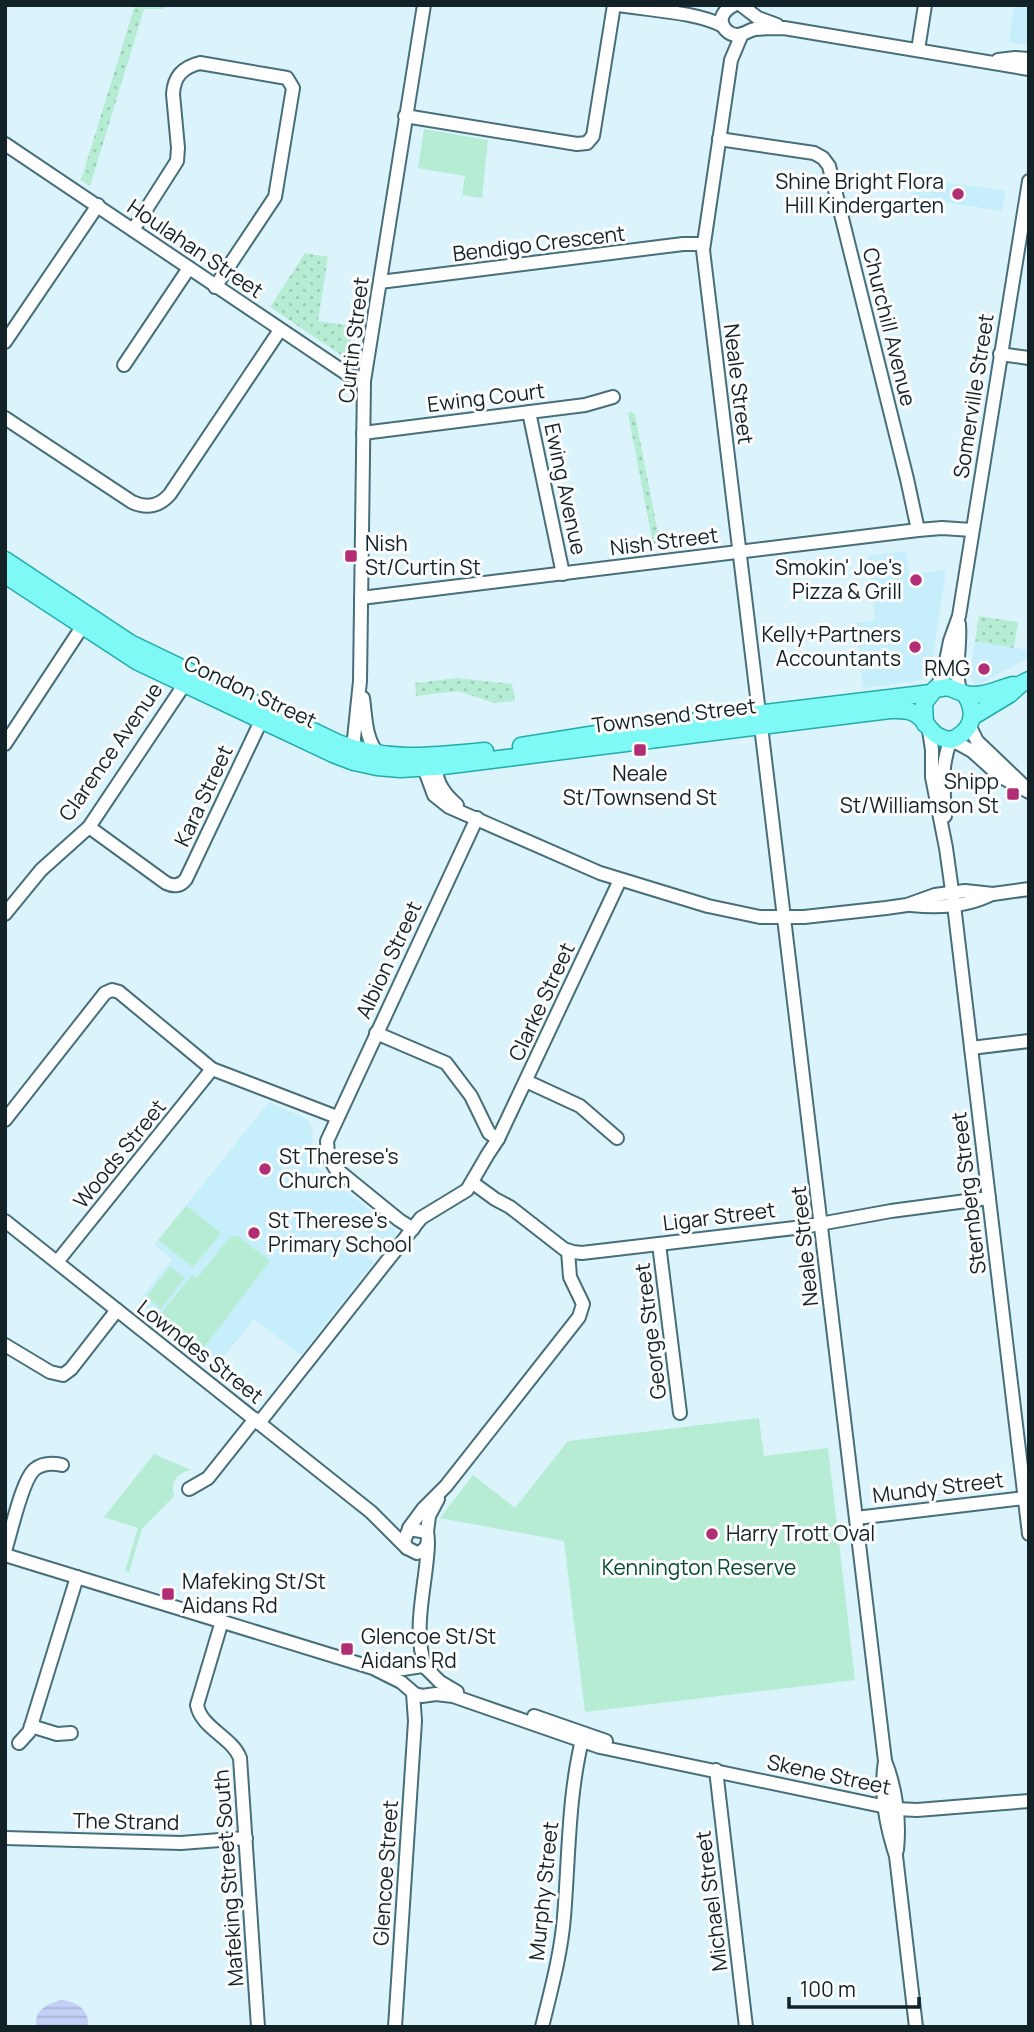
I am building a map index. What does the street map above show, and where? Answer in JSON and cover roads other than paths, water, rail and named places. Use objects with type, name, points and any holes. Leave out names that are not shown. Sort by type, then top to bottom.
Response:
[{"type":"main road","name":"Condon Street","points":[[5,560],[86,622]]},
{"type":"main road","name":"Condon Street","points":[[5,575],[86,622],[130,642],[187,679],[261,721],[354,762],[393,769],[429,763]]},
{"type":"main road","name":"Condon Street","points":[[187,679],[353,748],[429,763]]},
{"type":"main road","points":[[1025,682],[970,721],[961,734],[952,740],[940,738],[927,727],[923,707],[933,691],[948,687],[976,696],[1025,682]]},
{"type":"main road","name":"Townsend Street","points":[[760,720],[933,691]]},
{"type":"main road","points":[[962,692],[972,709],[970,721]]},
{"type":"main road","name":"Townsend Street","points":[[429,763],[594,734],[898,710],[912,712],[927,727]]},
{"type":"main road","points":[[353,748],[366,759],[429,763]]},
{"type":"street","points":[[405,117],[577,144],[587,143],[593,136],[616,5],[716,22],[733,34],[784,28],[1029,69]]},
{"type":"street","points":[[918,50],[925,5]]},
{"type":"street","name":"Curtin Street","points":[[353,748],[360,681],[365,381],[423,6]]},
{"type":"street","points":[[684,15],[738,7],[784,28]]},
{"type":"street","points":[[725,28],[722,17],[738,7]]},
{"type":"street","points":[[738,7],[752,23],[745,32]]},
{"type":"street","name":"Neale Street","points":[[725,28],[731,60]]},
{"type":"street","name":"Neale Street","points":[[745,32],[731,60],[703,244],[704,270],[785,918],[885,1761],[892,1779],[890,1808],[898,1835],[896,1856],[916,2027]]},
{"type":"street","points":[[987,61],[1029,59]]},
{"type":"street","points":[[133,230],[177,161],[173,86],[180,72],[201,63],[287,78],[293,88],[275,197],[215,287]]},
{"type":"street","name":"Churchill Avenue","points":[[719,139],[811,152],[823,158],[829,166],[918,530]]},
{"type":"street","name":"Houlahan Street","points":[[5,144],[280,330],[347,374],[365,381]]},
{"type":"street","name":"Somerville Street","points":[[962,692],[957,673],[959,617],[1029,181]]},
{"type":"street","points":[[5,342],[97,205]]},
{"type":"street","name":"Bendigo Crescent","points":[[380,282],[683,244],[703,244]]},
{"type":"street","points":[[124,365],[188,268]]},
{"type":"street","points":[[5,418],[132,502],[142,506],[155,505],[170,494],[280,330]]},
{"type":"street","points":[[1000,354],[1029,358]]},
{"type":"street","name":"Ewing Court","points":[[363,433],[585,405],[612,397]]},
{"type":"street","name":"Ewing Avenue","points":[[529,412],[563,574]]},
{"type":"street","name":"Nish Street","points":[[361,598],[918,530],[972,530]]},
{"type":"street","name":"Somerville Street","points":[[933,691],[943,676],[950,641],[959,617]]},
{"type":"street","points":[[5,744],[86,622]]},
{"type":"street","name":"Clarence Avenue","points":[[5,914],[41,870],[89,827],[187,679]]},
{"type":"street","name":"Curtin Street","points":[[360,681],[368,735],[379,755]]},
{"type":"street","name":"Kara Street","points":[[89,827],[166,883],[182,890],[261,721]]},
{"type":"street","points":[[970,721],[977,741],[1028,791]]},
{"type":"street","name":"Sternberg Street","points":[[927,727],[932,750],[932,778],[953,899],[1027,1497],[1029,1534]]},
{"type":"street","points":[[952,740],[972,751],[1001,777],[1028,791]]},
{"type":"street","name":"Sternberg Street","points":[[946,848],[943,768],[952,740]]},
{"type":"street","points":[[429,763],[429,785],[438,799],[449,807],[584,867],[739,914],[785,918],[907,905],[929,907],[953,899],[978,901],[993,894],[1029,889]]},
{"type":"street","name":"Albion Street","points":[[337,1117],[477,818]]},
{"type":"street","name":"Clarke Street","points":[[477,1182],[494,1157],[498,1139],[620,880]]},
{"type":"street","points":[[5,1120],[111,985],[212,1069],[337,1117],[327,1140],[331,1163],[353,1184],[413,1229]]},
{"type":"street","points":[[376,1033],[446,1063],[474,1102],[489,1133],[498,1139]]},
{"type":"street","points":[[971,1048],[1029,1041]]},
{"type":"street","name":"Woods Street","points":[[57,1262],[212,1069]]},
{"type":"street","points":[[526,1081],[580,1106],[617,1138]]},
{"type":"street","points":[[189,1489],[208,1478],[413,1229],[463,1200],[477,1182],[498,1193],[510,1207],[568,1251],[570,1277],[583,1304],[579,1317],[409,1529],[404,1541],[417,1562],[423,1584]]},
{"type":"street","name":"Ligar Street","points":[[568,1251],[590,1252],[821,1224],[891,1210],[989,1198]]},
{"type":"street","name":"Lowndes Street","points":[[5,1221],[371,1512],[408,1549]]},
{"type":"street","name":"George Street","points":[[659,1244],[680,1413]]},
{"type":"street","points":[[5,1345],[64,1380],[117,1310]]},
{"type":"street","points":[[62,1465],[42,1465],[29,1475],[5,1553],[373,1668],[418,1696],[444,1694],[579,1736]]},
{"type":"street","points":[[410,1689],[405,1677],[419,1644],[429,1516],[445,1487]]},
{"type":"street","name":"Mundy Street","points":[[856,1517],[1027,1497]]},
{"type":"street","name":"Lowndes Street","points":[[371,1512],[427,1537]]},
{"type":"street","points":[[408,1549],[421,1552],[427,1537]]},
{"type":"street","points":[[19,1743],[29,1732],[77,1577]]},
{"type":"street","name":"Mafeking Street South","points":[[222,1621],[197,1708],[201,1716],[239,1754],[258,2027]]},
{"type":"street","points":[[419,1644],[435,1684],[428,1694]]},
{"type":"street","points":[[373,1668],[418,1666],[455,1691],[579,1736]]},
{"type":"street","name":"Glencoe Street","points":[[395,2027],[415,1721],[410,1689]]},
{"type":"street","name":"Glencoe Street","points":[[415,1721],[428,1694]]},
{"type":"street","points":[[31,1726],[57,1734],[71,1733]]},
{"type":"street","name":"Skene Street","points":[[579,1736],[667,1759],[890,1808],[917,1811],[1029,1795]]},
{"type":"street","name":"Murphy Street","points":[[542,2027],[562,1937],[579,1736]]},
{"type":"street","name":"Michael Street","points":[[716,1770],[746,2027]]},
{"type":"street","name":"Skene Street","points":[[984,1803],[1029,1801]]},
{"type":"street","name":"The Strand","points":[[5,1838],[181,1843],[246,1838]]},
{"type":"place","name":"Shine Bright Flora Hill Kindergarten","points":[[958,194]]},
{"type":"place","name":"Nish St/Curtin St","points":[[351,556]]},
{"type":"place","name":"Smokin' Joe's Pizza & Grill","points":[[916,580]]},
{"type":"place","name":"Kelly+Partners Accountants","points":[[915,647]]},
{"type":"place","name":"RMG","points":[[984,669]]},
{"type":"place","name":"Neale St/Townsend St","points":[[640,750]]},
{"type":"place","name":"Shipp St/Williamson St","points":[[1013,794]]},
{"type":"place","name":"St Therese's Church","points":[[265,1169]]},
{"type":"place","name":"St Therese's Primary School","points":[[254,1233]]},
{"type":"place","name":"Harry Trott Oval","points":[[712,1534]]},
{"type":"place","name":"Mafeking St/St Aidans Rd","points":[[168,1594]]},
{"type":"place","name":"Glencoe St/St Aidans Rd","points":[[347,1649]]},
{"type":"park label","name":"Kennington Reserve","points":[[699,1568]]}]
